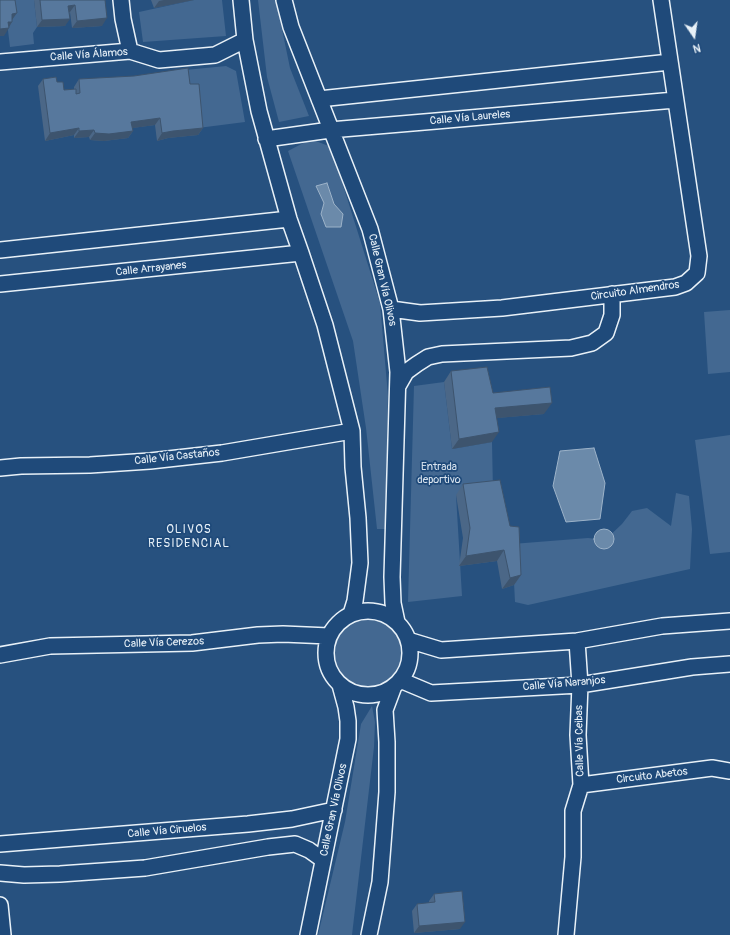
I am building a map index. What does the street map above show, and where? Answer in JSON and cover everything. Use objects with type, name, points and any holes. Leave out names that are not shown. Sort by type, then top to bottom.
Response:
[{"type":"street","points":[[121,0],[123,19],[130,51]]},
{"type":"street","points":[[241,0],[245,40],[266,139],[288,219],[325,325],[352,431],[360,563],[355,601],[351,614]]},
{"type":"street","name":"Calle Gran Vía Olivos","points":[[284,0],[291,27],[370,229],[391,309],[398,372],[392,577],[393,602],[397,622]]},
{"type":"street","name":"Circuito Almendros","points":[[391,309],[420,312],[502,308],[675,287],[686,283],[697,273],[699,256],[661,0]]},
{"type":"street","name":"Calle Vía Álamos","points":[[0,62],[130,51],[159,60],[215,55],[245,40]]},
{"type":"street","points":[[319,99],[670,62]]},
{"type":"street","name":"Calle Vía Laureles","points":[[266,139],[330,130],[675,100]]},
{"type":"street","points":[[0,250],[288,219]]},
{"type":"street","name":"Calle Arrayanes","points":[[0,284],[301,253]]},
{"type":"street","points":[[398,386],[406,372],[428,357],[442,354],[571,348],[592,343],[606,333],[612,315],[612,294]]},
{"type":"street","name":"Calle Vía Castaños","points":[[0,468],[21,466],[90,465],[222,453],[352,431]]},
{"type":"street","points":[[369,935],[380,882],[387,792],[387,742],[385,710],[397,683],[406,672],[410,662],[410,650],[404,630],[389,616],[380,612],[371,611],[351,614],[335,626],[329,636],[326,646],[326,657],[328,667],[333,677],[340,685],[348,691],[367,696],[381,693],[397,683]]},
{"type":"street","points":[[408,640],[441,650],[577,640],[662,626],[730,621]]},
{"type":"street","name":"Calle Vía Cerezos","points":[[0,655],[50,646],[192,643],[258,635],[283,634],[329,636]]},
{"type":"street","name":"Calle Vía Ceibas","points":[[566,935],[572,857],[573,811],[581,785],[578,735],[580,685],[577,640]]},
{"type":"street","name":"Calle Vía Naranjos","points":[[397,683],[431,693],[580,685],[692,667],[730,664]]},
{"type":"street","name":"Calle Gran Vía Olivos","points":[[308,935],[348,739],[346,707],[340,685]]},
{"type":"street","name":"Circuito Abetos","points":[[581,785],[728,767]]},
{"type":"street","name":"Calle Vía Ciruelos","points":[[0,844],[248,824],[292,819],[334,810]]},
{"type":"street","points":[[0,873],[24,875],[60,874],[145,868],[268,847],[295,844],[309,850],[323,860]]},
{"type":"street","points":[[0,906],[3,935]]},
{"type":"green space","points":[[9,0],[34,0],[37,27],[33,33],[34,44],[10,47],[7,22]]},
{"type":"green space","points":[[194,0],[222,0],[226,36],[143,42],[139,12]]},
{"type":"green space","points":[[258,0],[276,0],[290,68],[309,116],[279,122],[267,77]]},
{"type":"green space","points":[[226,66],[236,71],[245,122],[198,128],[185,70]]},
{"type":"green space","points":[[311,139],[331,147],[380,303],[388,396],[385,529],[377,529],[366,428],[353,341],[288,151]]},
{"type":"green space","points":[[730,310],[730,372],[708,374],[704,312]]},
{"type":"green space","name":"Entrada deportivo","points":[[444,382],[452,449],[492,442],[493,491],[456,495],[462,596],[408,602],[414,386]]},
{"type":"green space","points":[[730,435],[730,552],[710,554],[695,440]]},
{"type":"green space","points":[[676,493],[689,496],[692,529],[690,569],[528,605],[515,602],[512,544],[588,538],[605,540],[622,524],[632,511],[647,508],[671,526]]},
{"type":"green space","points":[[369,619],[389,625],[399,635],[405,655],[399,675],[389,685],[369,691],[349,685],[339,675],[333,655],[339,635],[349,625]]},
{"type":"green space","points":[[372,706],[375,722],[374,747],[352,935],[318,935],[345,822],[361,724]]},
{"type":"shaded area","points":[[327,183],[334,204],[343,214],[341,227],[326,227],[321,214],[324,203],[316,186]]},
{"type":"shaded area","points":[[594,448],[605,483],[600,519],[566,522],[553,486],[560,451]]},
{"type":"shaded area","points":[[604,529],[611,532],[614,539],[611,546],[604,549],[597,546],[594,539],[597,532]]},
{"type":"building","points":[[0,0],[15,0],[17,13],[12,14],[12,22],[8,22],[9,28],[0,29]]},
{"type":"building","points":[[40,0],[105,0],[107,18],[77,21],[75,5],[68,6],[70,19],[42,20]]},
{"type":"building","points":[[188,68],[190,84],[199,84],[203,128],[162,133],[160,118],[131,122],[133,131],[109,134],[95,133],[94,130],[79,131],[79,128],[50,133],[43,79],[56,77],[57,82],[63,82],[64,90],[76,89],[76,94],[80,93],[79,79],[134,76]]},
{"type":"building","points":[[487,367],[493,393],[550,387],[552,403],[495,408],[499,432],[459,439],[451,371]]},
{"type":"building","points":[[500,480],[510,526],[519,527],[521,575],[510,578],[504,550],[466,556],[470,528],[463,484]]},
{"type":"building","points":[[462,891],[465,922],[419,926],[417,904],[435,902],[434,894]]},
{"type":"district","name":"OLIVOS RESIDENCIAL","points":[[189,537]]}]
